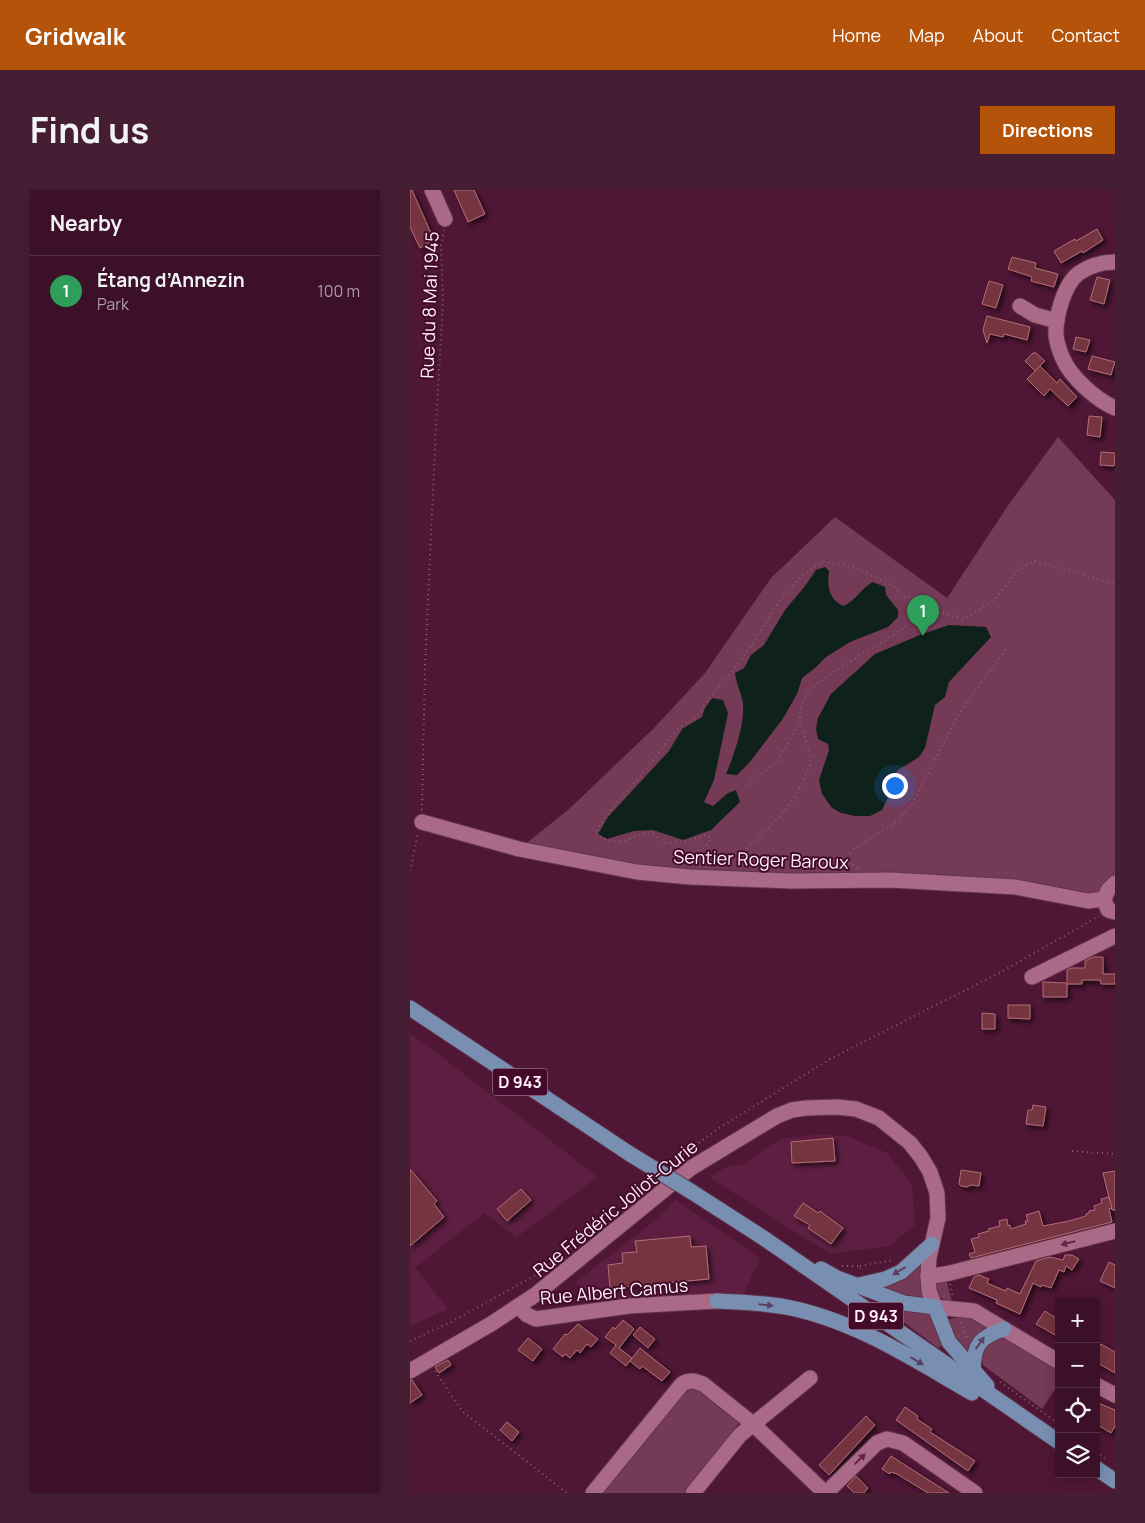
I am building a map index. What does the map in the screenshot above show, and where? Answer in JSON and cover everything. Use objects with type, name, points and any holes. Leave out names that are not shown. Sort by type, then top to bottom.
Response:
[{"type":"main road","name":"D 943","points":[[410,1008],[630,1154],[762,1237],[1055,1439]]},
{"type":"main road","points":[[762,1237],[837,1278],[904,1303],[935,1307],[949,1342],[999,1401]]},
{"type":"main road","points":[[859,1285],[885,1279],[902,1272],[932,1244]]},
{"type":"main road","points":[[717,1301],[786,1307],[820,1316],[896,1348],[983,1400],[999,1401]]},
{"type":"main road","points":[[974,1370],[974,1352],[983,1338],[1004,1329]]},
{"type":"main road","points":[[1100,1471],[1115,1480]]},
{"type":"street","points":[[432,190],[445,219]]},
{"type":"street","points":[[1115,262],[1100,262],[1078,274],[1067,288],[1057,321],[1056,338],[1063,360],[1079,381],[1115,408]]},
{"type":"street","points":[[1020,306],[1035,315],[1057,321]]},
{"type":"street","name":"Sentier Roger Baroux","points":[[422,822],[519,849],[636,872],[690,877],[791,881],[891,880],[1016,887],[1109,907]]},
{"type":"street","points":[[1109,907],[1108,890],[1115,883]]},
{"type":"street","points":[[1032,977],[1115,936]]},
{"type":"street","name":"Rue Frédéric Joliot-Curie","points":[[410,1370],[519,1307],[691,1168],[777,1116],[792,1110],[806,1108],[837,1107],[856,1109],[879,1118],[910,1143],[930,1172],[937,1193],[938,1218],[932,1244],[928,1277],[929,1291],[935,1307]]},
{"type":"street","points":[[928,1277],[1115,1231]]},
{"type":"street","points":[[535,1295],[543,1307],[550,1313],[558,1315]]},
{"type":"street","name":"Rue Albert Camus","points":[[519,1307],[527,1315],[536,1319],[650,1304],[717,1301]]},
{"type":"street","points":[[935,1307],[974,1311],[1055,1360]]},
{"type":"street","points":[[491,1324],[536,1319]]},
{"type":"street","points":[[693,1493],[740,1435],[810,1378]]},
{"type":"street","points":[[593,1493],[682,1384],[687,1381],[703,1384],[753,1424],[825,1493],[877,1443],[887,1439],[903,1443],[975,1493]]},
{"type":"street","points":[[1100,1387],[1115,1395]]},
{"type":"path","name":"Rue du 8 Mai 1945","points":[[410,871],[422,822],[425,665],[443,301],[441,245],[445,219]]},
{"type":"path","points":[[747,878],[738,866],[741,855],[792,801],[810,765],[811,757],[800,722],[800,710],[804,699],[814,687],[832,673],[917,620],[943,613],[964,618],[995,599],[1018,570],[1035,561],[1115,584]]},
{"type":"path","points":[[683,864],[676,860],[684,854],[698,851],[709,844],[711,838],[705,835],[688,840],[665,843],[655,835],[645,834],[624,842],[607,841],[595,833],[604,818],[651,763],[658,750],[683,723],[695,718],[749,649],[777,605],[802,575],[822,562],[842,564],[864,572],[892,585],[905,597],[914,598],[914,614],[917,620]]},
{"type":"path","points":[[849,862],[848,856],[852,850],[898,821],[912,804],[958,714],[1006,650]]},
{"type":"path","points":[[746,785],[777,762],[800,722]]},
{"type":"path","points":[[791,881],[794,874],[812,863],[834,856],[842,857],[860,869]]},
{"type":"path","points":[[677,1158],[719,1128],[830,1059],[1001,972],[1109,907]]},
{"type":"path","points":[[1072,1151],[1115,1154]]},
{"type":"path","points":[[410,1341],[450,1322],[536,1274],[605,1220]]},
{"type":"path","points":[[860,1266],[899,1259]]},
{"type":"path","points":[[966,1332],[974,1352]]},
{"type":"path","points":[[428,1361],[462,1411],[567,1493]]},
{"type":"path","points":[[995,1378],[1007,1389],[1055,1421]]},
{"type":"shaded area","points":[[1058,437],[1115,500],[1115,878],[1101,899],[747,878],[519,849],[568,810],[654,728],[705,673],[771,578],[835,517],[947,598],[1007,507]]},
{"type":"shaded area","points":[[825,567],[829,571],[828,582],[831,595],[838,603],[843,606],[848,604],[873,582],[885,587],[886,595],[898,610],[898,617],[888,627],[850,642],[826,657],[802,678],[797,694],[782,720],[749,763],[737,775],[726,774],[738,739],[743,712],[735,673],[744,668],[751,655],[764,645],[785,610],[816,570]]},
{"type":"shaded area","points":[[949,625],[986,627],[991,637],[949,682],[945,697],[935,705],[925,748],[919,757],[898,770],[890,781],[890,793],[882,810],[870,816],[855,816],[841,813],[832,808],[822,794],[819,780],[829,750],[828,744],[818,739],[816,729],[818,718],[831,694],[875,654]]},
{"type":"shaded area","points":[[712,698],[723,700],[728,713],[714,780],[704,802],[713,806],[728,793],[736,790],[740,802],[711,830],[683,840],[653,830],[634,831],[607,839],[598,834],[608,817],[669,751],[682,729],[702,717],[705,708]]},
{"type":"shaded area","points":[[410,1034],[598,1177],[517,1237],[484,1213],[415,1268],[448,1309],[410,1326]]},
{"type":"shaded area","points":[[822,1134],[850,1137],[887,1153],[912,1184],[915,1225],[889,1246],[830,1254],[710,1178],[718,1171],[730,1166],[745,1164],[770,1145],[786,1138]]},
{"type":"shaded area","points":[[675,1199],[760,1258],[740,1302],[604,1309],[576,1282],[658,1218]]},
{"type":"shaded area","points":[[923,1259],[923,1304],[868,1287]]},
{"type":"shaded area","points":[[946,1278],[952,1302],[941,1298],[935,1287],[938,1281]]},
{"type":"shaded area","points":[[866,1294],[931,1312],[945,1343],[938,1348]]},
{"type":"shaded area","points":[[974,1318],[994,1329],[969,1359],[953,1343],[947,1320]]},
{"type":"shaded area","points":[[997,1337],[1011,1339],[1055,1365],[1055,1389],[1042,1409],[983,1365],[979,1352]]},
{"type":"shaded area","points":[[686,1387],[697,1387],[740,1422],[684,1493],[600,1493]]},
{"type":"building","points":[[410,190],[412,190],[434,240],[420,248],[410,227]]},
{"type":"building","points":[[454,190],[474,190],[485,214],[468,222]]},
{"type":"building","points":[[1097,229],[1103,240],[1083,253],[1082,251],[1061,263],[1054,251]]},
{"type":"building","points":[[1012,257],[1036,263],[1035,268],[1058,274],[1054,287],[1031,281],[1032,277],[1008,269]]},
{"type":"building","points":[[1097,277],[1110,280],[1104,304],[1090,300]]},
{"type":"building","points":[[989,281],[1003,285],[996,308],[982,304]]},
{"type":"building","points":[[987,316],[1030,327],[1027,340],[1004,334],[1003,337],[990,334],[987,343],[983,330]]},
{"type":"building","points":[[1076,337],[1090,340],[1086,352],[1073,349]]},
{"type":"building","points":[[1033,353],[1036,353],[1045,361],[1035,371],[1025,361]]},
{"type":"building","points":[[1092,356],[1115,362],[1111,375],[1088,369]]},
{"type":"building","points":[[1040,366],[1057,383],[1060,379],[1077,397],[1068,406],[1050,389],[1044,396],[1027,379]]},
{"type":"building","points":[[1089,416],[1102,417],[1100,437],[1087,435]]},
{"type":"building","points":[[1101,452],[1115,453],[1114,466],[1100,465]]},
{"type":"building","points":[[1093,957],[1103,957],[1103,974],[1115,974],[1115,984],[1101,984],[1100,980],[1082,980],[1082,984],[1067,984],[1067,997],[1043,997],[1043,982],[1067,983],[1067,970],[1071,968],[1085,968],[1085,961]]},
{"type":"building","points":[[1008,1005],[1030,1005],[1030,1019],[1008,1018]]},
{"type":"building","points":[[982,1013],[995,1014],[995,1029],[982,1029]]},
{"type":"building","points":[[1033,1105],[1046,1107],[1043,1126],[1026,1124],[1028,1110],[1032,1110]]},
{"type":"building","points":[[833,1138],[835,1161],[792,1163],[791,1142]]},
{"type":"building","points":[[410,1169],[437,1201],[434,1204],[444,1217],[410,1246]]},
{"type":"building","points":[[961,1170],[981,1173],[979,1186],[961,1186],[959,1184]]},
{"type":"building","points":[[1115,1171],[1115,1210],[1112,1210],[1103,1173]]},
{"type":"building","points":[[521,1189],[531,1200],[507,1221],[497,1209]]},
{"type":"building","points":[[1109,1197],[1112,1208],[1109,1209],[1112,1222],[971,1258],[969,1254],[975,1252],[971,1239],[979,1237],[978,1234],[989,1231],[988,1229],[1000,1226],[999,1221],[1007,1219],[1008,1226],[1010,1225],[1011,1229],[1026,1224],[1025,1221],[1028,1221],[1026,1215],[1039,1211],[1043,1226],[1069,1221],[1086,1216],[1089,1211],[1095,1210],[1094,1206],[1102,1203],[1101,1199]]},
{"type":"building","points":[[803,1203],[818,1213],[820,1211],[843,1228],[831,1244],[808,1228],[810,1225],[794,1216]]},
{"type":"building","points":[[690,1236],[691,1247],[706,1246],[709,1279],[610,1288],[608,1265],[623,1263],[622,1253],[637,1252],[635,1241]]},
{"type":"building","points":[[1065,1255],[1072,1255],[1079,1259],[1072,1270],[1066,1266],[1064,1272],[1059,1270],[1051,1288],[1042,1285],[1041,1287],[1033,1283],[1020,1314],[996,1303],[997,1300],[969,1288],[974,1277],[979,1275],[989,1279],[987,1283],[1006,1291],[1007,1288],[1020,1294],[1036,1261],[1050,1257],[1063,1260]]},
{"type":"building","points":[[1109,1262],[1115,1265],[1115,1288],[1100,1281]]},
{"type":"building","points":[[1045,1311],[1055,1317],[1055,1335],[1036,1324]]},
{"type":"building","points":[[623,1320],[634,1329],[619,1348],[632,1358],[626,1366],[610,1353],[616,1345],[605,1337],[613,1327],[615,1329]]},
{"type":"building","points":[[578,1324],[598,1339],[591,1347],[587,1344],[580,1353],[577,1350],[570,1358],[565,1354],[563,1357],[553,1349],[565,1334],[567,1335]]},
{"type":"building","points":[[640,1327],[655,1339],[648,1348],[633,1335]]},
{"type":"building","points":[[528,1338],[542,1349],[533,1361],[518,1350]]},
{"type":"building","points":[[1101,1344],[1115,1352],[1115,1373],[1100,1364]]},
{"type":"building","points":[[640,1348],[670,1372],[662,1381],[642,1366],[640,1369],[630,1361]]},
{"type":"building","points":[[448,1360],[451,1365],[439,1373],[435,1367]]},
{"type":"building","points":[[410,1380],[412,1380],[422,1395],[410,1403]]},
{"type":"building","points":[[1100,1404],[1115,1410],[1115,1426],[1111,1433],[1100,1426]]},
{"type":"building","points":[[905,1407],[918,1416],[917,1419],[932,1429],[930,1432],[975,1461],[968,1471],[896,1420]]},
{"type":"building","points":[[866,1416],[875,1425],[829,1475],[819,1465]]},
{"type":"building","points":[[507,1422],[519,1432],[512,1441],[500,1430]]},
{"type":"building","points":[[891,1456],[949,1493],[928,1493],[897,1474],[891,1472],[890,1474],[882,1469]]},
{"type":"building","points":[[856,1476],[868,1488],[864,1493],[854,1493],[847,1486]]},
{"type":"place","name":"Étang d’Annezin","points":[[923,636]]}]
